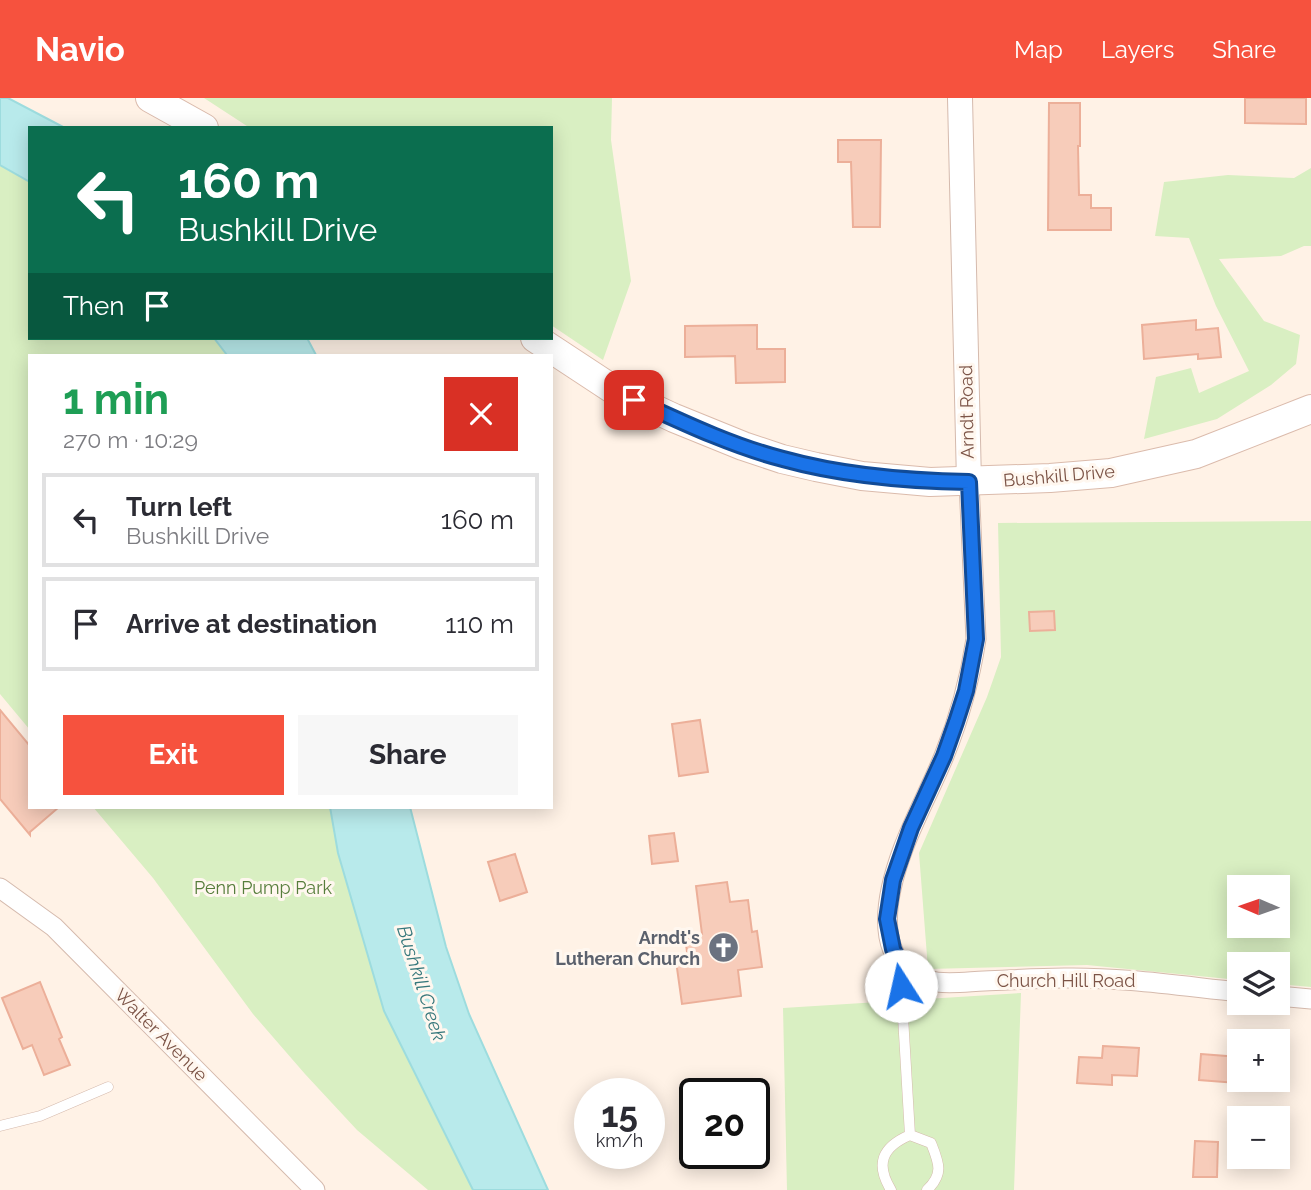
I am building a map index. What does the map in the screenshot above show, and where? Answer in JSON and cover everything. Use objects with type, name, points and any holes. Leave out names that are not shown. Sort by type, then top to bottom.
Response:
[{"type":"main road","points":[[150,98],[200,126]]},
{"type":"main road","name":"Bushkill Drive","points":[[537,340],[614,390],[674,418],[782,459],[862,476],[930,482],[969,482],[1111,473],[1196,454],[1311,409]]},
{"type":"street","name":"Arndt Road","points":[[899,962],[893,949],[887,919],[893,880],[911,828],[944,756],[966,691],[976,639],[969,482],[960,98]]},
{"type":"street","name":"Walter Avenue","points":[[0,888],[54,927],[315,1190]]},
{"type":"street","name":"Church Hill Road","points":[[899,962],[917,976],[946,983],[1088,978],[1227,991]]},
{"type":"street","points":[[1290,997],[1311,999]]},
{"type":"lane","points":[[899,962],[910,1135]]},
{"type":"lane","points":[[0,1126],[40,1116],[108,1087]]},
{"type":"lane","points":[[891,1190],[882,1172],[884,1155],[895,1141],[910,1135],[930,1143],[939,1162],[937,1181],[928,1190]]},
{"type":"green space","points":[[204,98],[612,98],[611,140],[631,281],[603,360],[553,326],[553,126],[247,126]]},
{"type":"green space","points":[[0,165],[28,181],[28,340],[216,340],[226,354],[28,354],[28,728],[0,694]]},
{"type":"green space","points":[[1311,168],[1311,246],[1304,246],[1281,256],[1219,259],[1264,321],[1300,335],[1296,364],[1271,385],[1217,419],[1144,439],[1156,377],[1191,368],[1199,393],[1249,371],[1216,306],[1189,238],[1155,236],[1164,182],[1228,175],[1294,178]]},
{"type":"green space","points":[[1311,521],[1311,987],[1290,985],[1290,952],[1227,952],[1227,979],[1087,965],[928,969],[919,853],[987,697],[1001,657],[998,523]]},
{"type":"green space","name":"Penn Pump Park","points":[[95,809],[330,809],[338,853],[384,1011],[473,1190],[428,1190],[357,1130],[253,1014],[153,878]]},
{"type":"green space","points":[[1021,993],[1014,1190],[787,1190],[783,1008]]},
{"type":"water","points":[[0,98],[8,98],[61,126],[28,126],[28,181],[0,165]]},
{"type":"water","points":[[216,340],[308,340],[315,354],[226,354]]},
{"type":"water","name":"Bushkill Creek","points":[[330,809],[411,809],[446,947],[469,1014],[548,1190],[473,1190],[384,1011],[338,853]]},
{"type":"building","points":[[1245,98],[1306,98],[1306,124],[1245,123]]},
{"type":"building","points":[[1049,103],[1080,103],[1079,195],[1091,195],[1091,208],[1111,208],[1111,230],[1048,230]]},
{"type":"building","points":[[838,140],[881,140],[880,227],[853,227],[851,162],[838,162]]},
{"type":"building","points":[[1196,320],[1196,330],[1218,328],[1221,357],[1198,359],[1198,354],[1144,359],[1142,325]]},
{"type":"building","points":[[757,325],[757,349],[785,349],[785,382],[736,383],[735,356],[685,357],[685,326]]},
{"type":"building","points":[[1054,611],[1055,630],[1030,631],[1029,612]]},
{"type":"building","points":[[0,710],[28,744],[28,809],[57,809],[30,832],[30,835],[0,799]]},
{"type":"building","points":[[700,720],[708,772],[679,776],[672,724]]},
{"type":"building","points":[[674,833],[678,861],[652,864],[649,836]]},
{"type":"building","points":[[515,854],[527,892],[500,901],[488,862]]},
{"type":"building","name":"Arndt's Lutheran Church","points":[[727,882],[730,902],[748,900],[752,932],[757,931],[762,967],[738,970],[741,996],[682,1004],[676,961],[688,960],[685,936],[702,934],[696,886]]},
{"type":"building","points":[[40,982],[70,1065],[44,1075],[32,1045],[23,1049],[2,998]]},
{"type":"building","points":[[1103,1046],[1139,1048],[1137,1076],[1112,1075],[1112,1085],[1077,1083],[1079,1057],[1102,1058]]},
{"type":"building","points":[[1201,1054],[1227,1056],[1227,1082],[1199,1080]]},
{"type":"building","points":[[1195,1141],[1218,1142],[1217,1177],[1193,1177]]},
{"type":"place","name":"Arndt's Lutheran Church","points":[[723,948]]},
{"type":"route","points":[[634,400],[743,446],[782,459],[862,476],[930,482],[969,482],[976,639],[966,691],[956,722],[944,756],[911,828],[893,880],[887,919],[893,949],[899,962],[901,986]]}]
